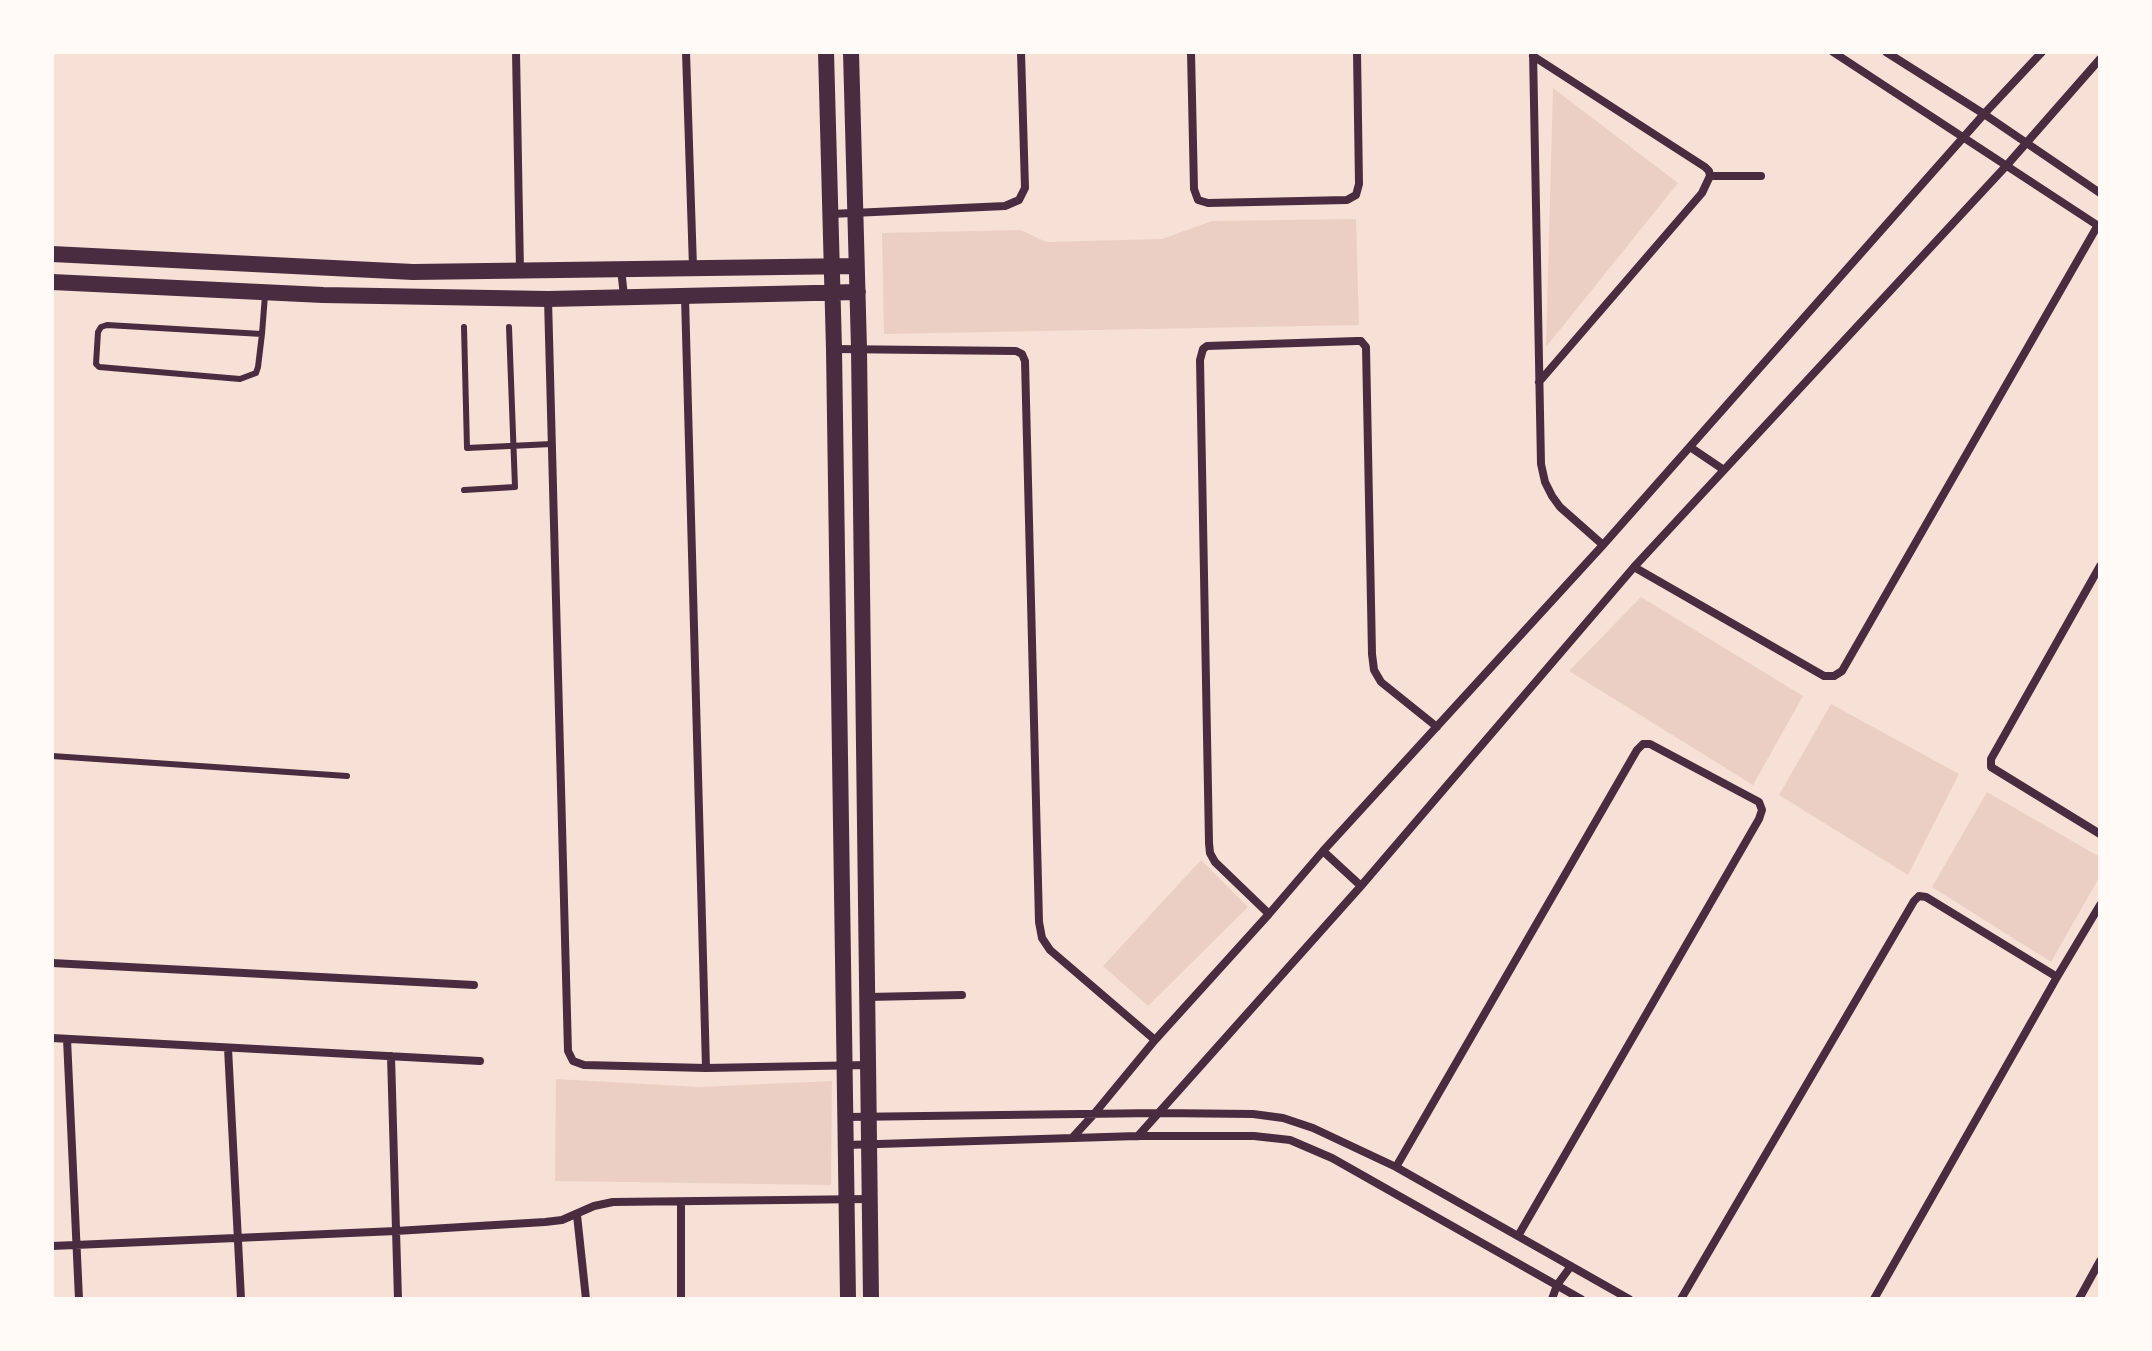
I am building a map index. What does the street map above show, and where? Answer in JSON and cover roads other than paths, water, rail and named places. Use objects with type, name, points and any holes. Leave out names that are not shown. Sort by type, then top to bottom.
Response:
[{"type":"main road","points":[[826,52],[839,617],[848,1299]]},
{"type":"main road","points":[[851,52],[859,349],[871,1299]]},
{"type":"main road","points":[[52,254],[413,272],[856,266]]},
{"type":"main road","points":[[52,282],[265,292],[548,299],[858,292]]},
{"type":"main road","points":[[839,617],[863,617]]},
{"type":"street","points":[[516,52],[520,272]]},
{"type":"street","points":[[686,52],[693,267]]},
{"type":"street","points":[[830,214],[1005,206],[1019,200],[1025,188],[1021,52]]},
{"type":"street","points":[[1191,52],[1194,189],[1198,200],[1208,203],[1347,200],[1356,195],[1359,184],[1357,52]]},
{"type":"street","points":[[1634,567],[1824,676],[1834,676],[1842,671],[2099,226],[1833,52]]},
{"type":"street","points":[[1886,52],[2100,193]]},
{"type":"street","points":[[1073,1137],[1323,851],[1603,545],[2042,52]]},
{"type":"street","points":[[1533,54],[1705,167],[1710,176],[1702,193],[1538,382]]},
{"type":"street","points":[[1533,54],[1541,464],[1545,482],[1560,507],[1603,545]]},
{"type":"street","points":[[1138,1136],[1361,886],[1634,567],[2007,165],[2100,59]]},
{"type":"street","points":[[1710,176],[1761,176]]},
{"type":"street","points":[[621,269],[624,296]]},
{"type":"street","points":[[685,296],[706,1068]]},
{"type":"street","points":[[548,299],[568,1051],[573,1061],[584,1065],[706,1068],[869,1065]]},
{"type":"street","points":[[1269,914],[1215,862],[1210,853],[1200,360],[1207,346],[1357,341],[1364,344],[1367,350],[1374,670],[1381,682],[1437,727]]},
{"type":"street","points":[[834,349],[1016,351],[1022,354],[1025,361],[1039,922],[1042,938],[1050,950],[1155,1040]]},
{"type":"street","points":[[1690,447],[1724,470]]},
{"type":"street","points":[[2100,566],[1991,759],[1991,767],[2100,834]]},
{"type":"street","points":[[1396,1167],[1637,750],[1643,744],[1650,744],[1759,802],[1762,810],[1759,819],[1518,1236]]},
{"type":"street","points":[[1323,851],[1361,886]]},
{"type":"street","points":[[1681,1299],[1919,896],[1926,897],[2057,977]]},
{"type":"street","points":[[1874,1299],[2100,905]]},
{"type":"street","points":[[52,963],[474,985]]},
{"type":"street","points":[[868,997],[962,995]]},
{"type":"street","points":[[52,1038],[480,1061]]},
{"type":"street","points":[[67,1039],[79,1299]]},
{"type":"street","points":[[228,1048],[241,1299]]},
{"type":"street","points":[[391,1056],[398,1299]]},
{"type":"street","points":[[846,1117],[1158,1113],[1253,1114],[1283,1118],[1313,1128],[1396,1167],[1629,1299]]},
{"type":"street","points":[[845,1145],[1138,1136],[1254,1136],[1290,1140],[1332,1158],[1581,1299]]},
{"type":"street","points":[[52,1246],[545,1222],[562,1220],[602,1203],[869,1199]]},
{"type":"street","points":[[681,1202],[681,1299]]},
{"type":"street","points":[[577,1215],[586,1299]]},
{"type":"street","points":[[2079,1299],[2100,1261]]},
{"type":"street","points":[[1552,1299],[1557,1285],[1571,1266]]},
{"type":"lane","points":[[262,334],[107,325],[98,332],[96,364],[99,367],[240,379],[256,373],[262,334],[265,292]]},
{"type":"lane","points":[[464,327],[467,448],[552,444]]},
{"type":"lane","points":[[464,490],[515,487],[509,327]]},
{"type":"lane","points":[[52,756],[347,776]]}]
